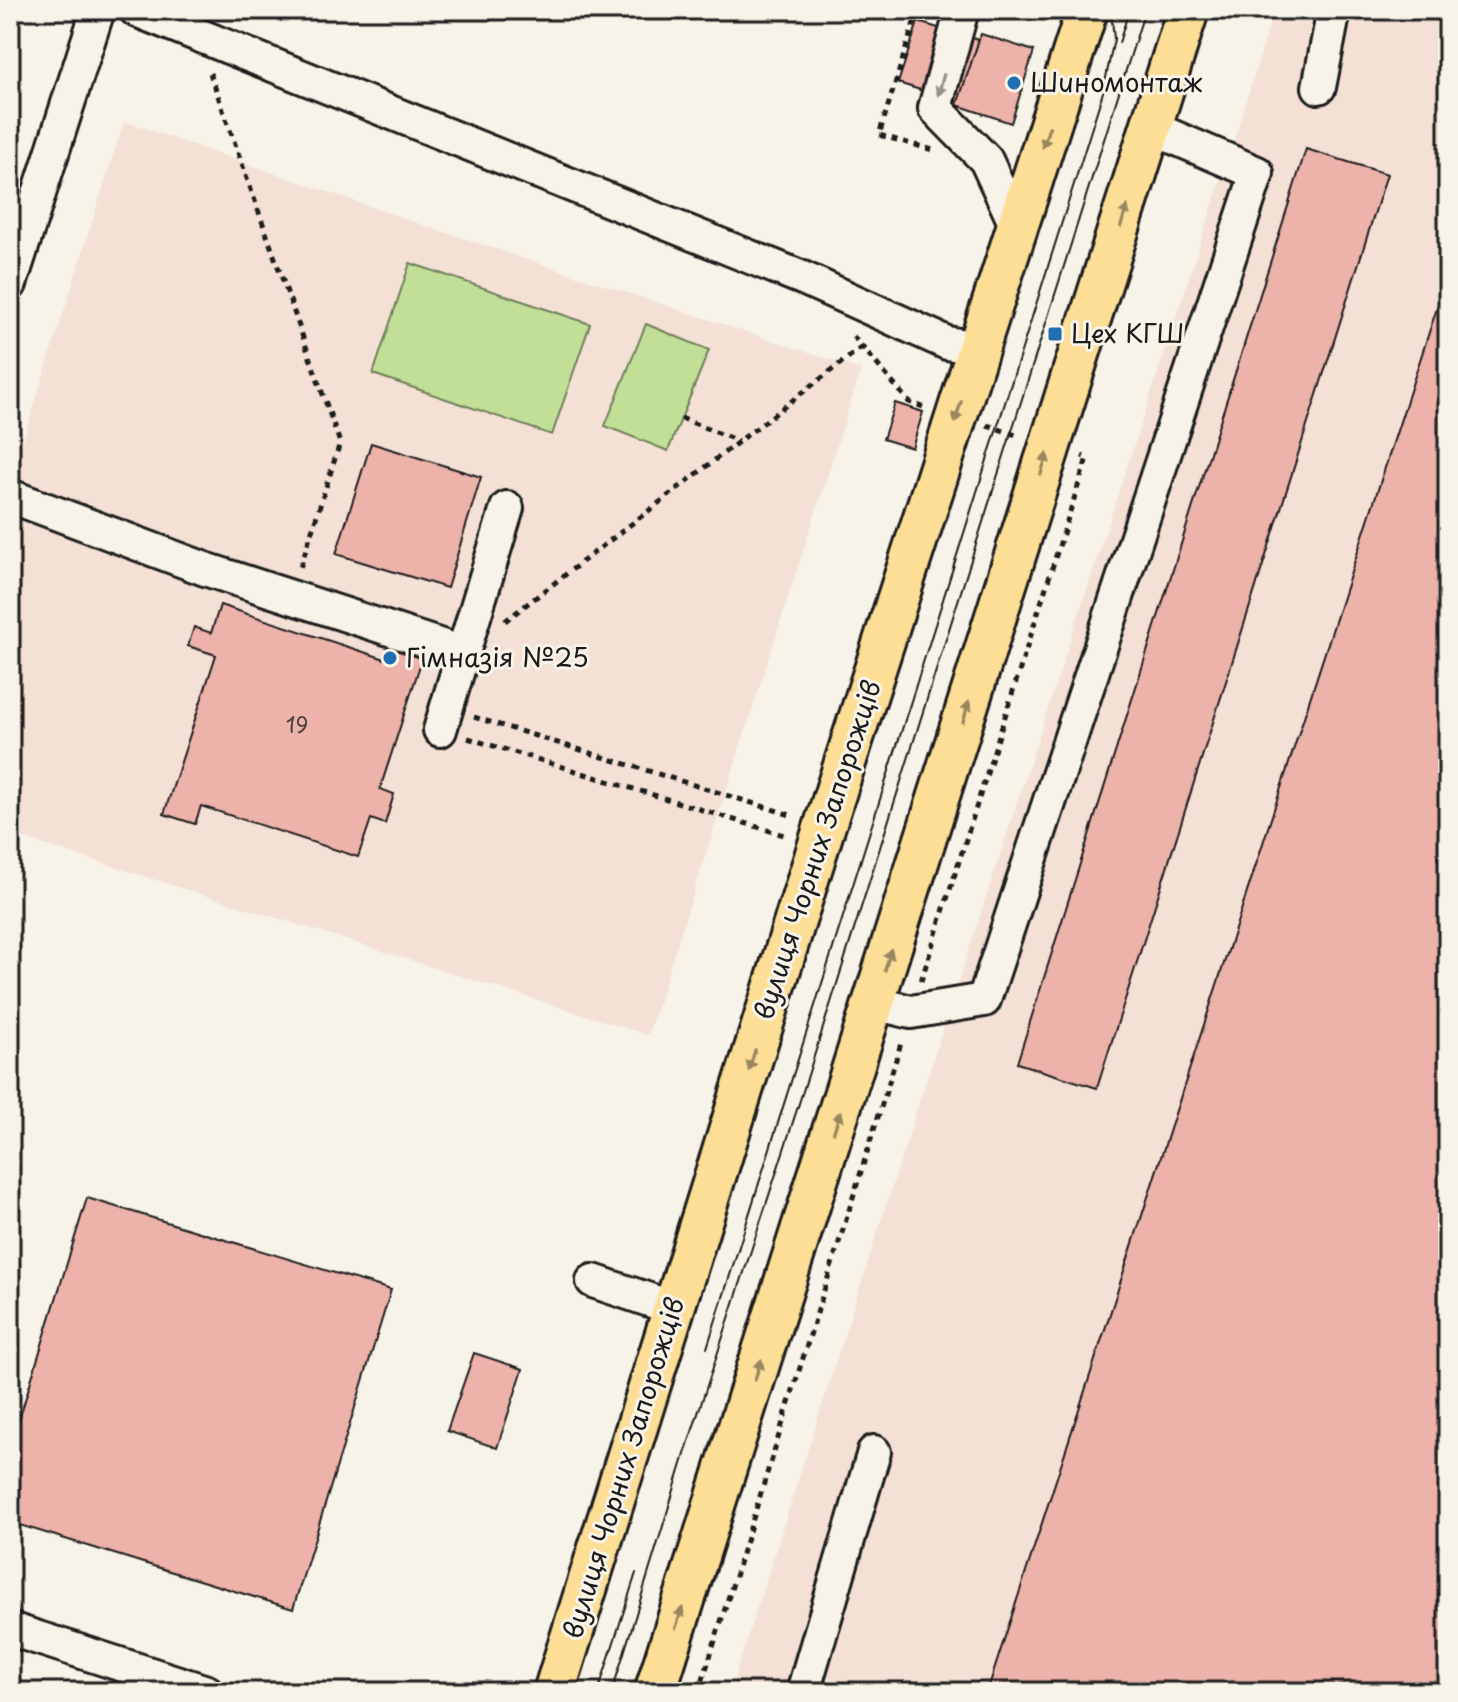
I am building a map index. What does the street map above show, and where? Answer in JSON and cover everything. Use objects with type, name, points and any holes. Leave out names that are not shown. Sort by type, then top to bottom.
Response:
[{"type":"main road","name":"вулиця Чорних Запорожців","points":[[554,1692],[822,836],[1087,10]]},
{"type":"main road","points":[[655,1692],[893,1008],[1049,446],[1188,10]]},
{"type":"street","points":[[10,284],[98,10]]},
{"type":"street","points":[[136,10],[805,279],[947,343],[978,348]]},
{"type":"street","points":[[962,10],[935,108],[986,160],[1017,227]]},
{"type":"street","points":[[1319,87],[1334,10]]},
{"type":"street","points":[[893,1008],[984,1000],[1257,173],[1152,128]]},
{"type":"street","points":[[10,496],[205,569],[463,653]]},
{"type":"street","points":[[443,719],[507,508]]},
{"type":"street","points":[[593,1281],[673,1308]]},
{"type":"street","points":[[803,1692],[874,1452]]},
{"type":"street","points":[[10,1629],[207,1692]]},
{"type":"path","points":[[918,10],[879,135],[937,151]]},
{"type":"path","points":[[197,34],[340,443],[290,596]]},
{"type":"path","points":[[463,653],[898,320]]},
{"type":"path","points":[[699,1692],[893,1008],[1087,458],[909,402],[852,335]]},
{"type":"path","points":[[681,418],[739,441]]},
{"type":"path","points":[[443,719],[822,836]]},
{"type":"path","points":[[443,719],[822,836]]},
{"type":"shaded area","points":[[1274,10],[1448,10],[1448,1692],[730,1692],[936,1050],[1238,128]]},
{"type":"shaded area","name":"Гімназія №25","points":[[124,121],[417,223],[861,370],[648,1035],[10,834],[10,482]]},
{"type":"green space","points":[[410,263],[590,324],[552,435],[373,374]]},
{"type":"green space","points":[[646,324],[709,350],[668,451],[605,426]]},
{"type":"building","points":[[918,22],[979,40],[959,102],[898,83]]},
{"type":"building","points":[[981,34],[1034,51],[1011,123],[957,105]]},
{"type":"building","points":[[1306,149],[1387,174],[1097,1088],[1017,1063]]},
{"type":"building","points":[[1448,274],[1448,1692],[1008,1692],[989,1686]]},
{"type":"building","points":[[895,403],[923,412],[912,448],[883,439]]},
{"type":"building","points":[[371,443],[481,477],[447,588],[336,554]]},
{"type":"building","points":[[220,605],[388,660],[393,647],[423,656],[380,789],[394,794],[385,824],[371,819],[358,857],[201,806],[195,824],[164,814],[216,655],[188,646],[194,627],[211,633]]},
{"type":"building","points":[[87,1198],[391,1290],[293,1609],[10,1522],[10,1449]]},
{"type":"building","points":[[474,1353],[523,1369],[497,1448],[447,1431]]},
{"type":"tram line","points":[[707,1348],[1103,92],[1114,39],[1111,10]]},
{"type":"tram line","points":[[1119,43],[1129,10]]},
{"type":"tram line","points":[[612,1692],[1145,10]]},
{"type":"tram line","points":[[598,1692],[636,1573]]},
{"type":"place","name":"Шиномонтаж","points":[[1014,83]]},
{"type":"place","name":"Цех КГШ","points":[[1055,334]]},
{"type":"place","name":"Гімназія №25","points":[[390,658]]}]
